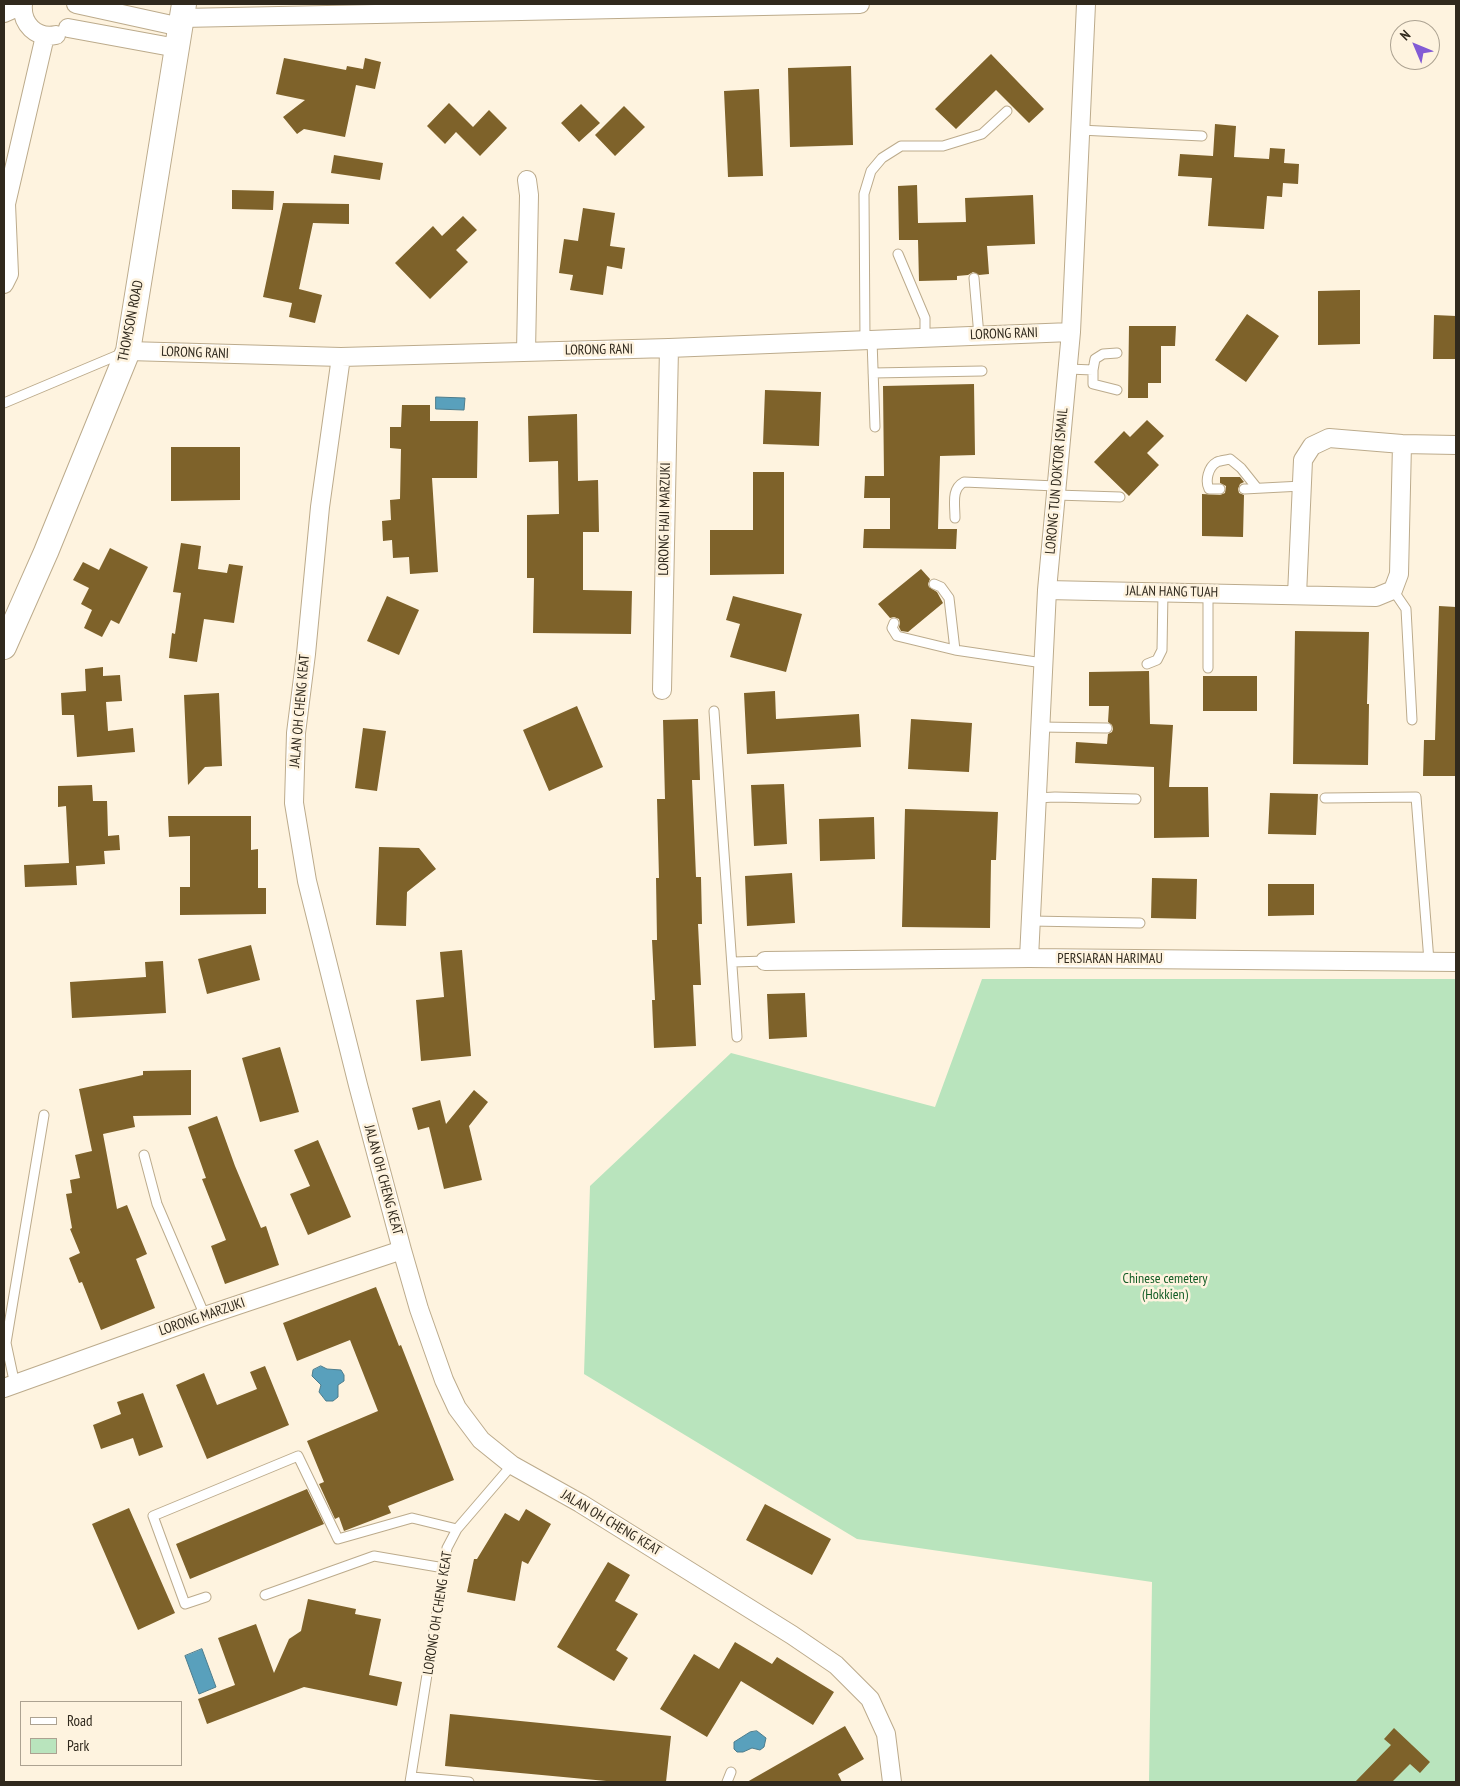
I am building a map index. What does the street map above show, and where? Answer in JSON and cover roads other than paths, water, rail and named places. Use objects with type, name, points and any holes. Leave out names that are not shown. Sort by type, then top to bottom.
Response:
[{"type":"street","points":[[23,4],[22,14],[25,22],[37,33],[45,36],[61,33],[68,28],[76,13],[76,4],[181,24]]},
{"type":"street","points":[[4,13],[23,4]]},
{"type":"street","points":[[68,28],[860,4]]},
{"type":"street","name":"LORONG TUN DOKTOR ISMAIL","points":[[1029,958],[1047,590],[1071,332],[1086,4]]},
{"type":"street","name":"THOMSON ROAD","points":[[4,647],[46,552],[128,351],[181,24]]},
{"type":"street","points":[[4,284],[9,274],[5,205],[45,36]]},
{"type":"street","points":[[526,352],[529,195],[527,180]]},
{"type":"street","name":"LORONG RANI","points":[[128,351],[341,357],[669,348],[1071,332]]},
{"type":"street","name":"LORONG HAJI MARZUKI","points":[[662,690],[669,348]]},
{"type":"street","name":"JALAN OH CHENG KEAT","points":[[341,357],[320,507],[306,654],[296,733],[294,804],[307,881],[358,1085],[419,1309],[441,1371],[457,1408],[481,1440],[512,1465],[580,1503],[792,1635],[836,1665],[870,1699],[886,1734],[892,1782]]},
{"type":"street","points":[[1297,595],[1303,460],[1312,446],[1329,438],[1402,444],[1456,445]]},
{"type":"street","points":[[1393,590],[1399,574],[1402,444]]},
{"type":"street","name":"JALAN HANG TUAH","points":[[1047,590],[1376,597],[1393,590]]},
{"type":"street","name":"PERSIARAN HARIMAU","points":[[765,961],[1029,958],[1456,962]]},
{"type":"street","name":"LORONG MARZUKI","points":[[9,1387],[205,1316],[402,1250]]},
{"type":"lane","points":[[875,427],[873,374],[869,340],[864,194],[871,171],[882,158],[901,146],[943,146],[982,134],[1007,111]]},
{"type":"lane","points":[[1080,130],[1202,136]]},
{"type":"lane","points":[[898,254],[925,318],[924,338]]},
{"type":"lane","points":[[974,278],[979,336]]},
{"type":"lane","points":[[4,403],[128,351]]},
{"type":"lane","points":[[1117,353],[1103,354],[1095,359],[1093,370],[1093,384],[1117,390]]},
{"type":"lane","points":[[1068,370],[1093,370]]},
{"type":"lane","points":[[873,374],[982,371]]},
{"type":"lane","points":[[1220,489],[1209,489],[1207,486],[1208,474],[1216,463],[1230,459],[1241,468],[1257,488]]},
{"type":"lane","points":[[955,518],[955,491],[964,482],[1120,497]]},
{"type":"lane","points":[[1244,489],[1302,486]]},
{"type":"lane","points":[[934,584],[942,587],[949,598],[955,650]]},
{"type":"lane","points":[[1393,590],[1406,609],[1412,720]]},
{"type":"lane","points":[[1147,664],[1157,660],[1162,650],[1163,592]]},
{"type":"lane","points":[[1208,593],[1208,668]]},
{"type":"lane","points":[[894,623],[892,628],[897,636],[955,650],[1043,663]]},
{"type":"lane","points":[[714,711],[737,1037]]},
{"type":"lane","points":[[1040,727],[1107,728]]},
{"type":"lane","points":[[1325,798],[1416,797],[1429,961]]},
{"type":"lane","points":[[1036,798],[1136,799]]},
{"type":"lane","points":[[1030,921],[1140,923]]},
{"type":"lane","points":[[733,962],[765,961]]},
{"type":"lane","points":[[9,1387],[6,1343],[44,1114]]},
{"type":"lane","points":[[144,1155],[157,1204],[205,1316]]},
{"type":"lane","points":[[206,1597],[185,1604],[153,1516],[298,1456],[338,1539],[412,1518],[457,1529]]},
{"type":"lane","name":"LORONG OH CHENG KEAT","points":[[411,1780],[447,1548],[457,1529],[512,1465]]},
{"type":"lane","points":[[265,1595],[374,1556],[444,1568]]},
{"type":"lane","points":[[727,1782],[731,1772]]},
{"type":"lane","points":[[411,1780],[469,1782]]},
{"type":"water","points":[[436,397],[465,398],[464,410],[436,409]]},
{"type":"water","points":[[321,1366],[327,1369],[341,1370],[344,1375],[344,1381],[338,1385],[338,1397],[333,1401],[326,1401],[319,1392],[321,1385],[312,1376],[313,1370]]},
{"type":"water","points":[[202,1649],[216,1687],[199,1694],[185,1656]]},
{"type":"water","points":[[757,1731],[766,1738],[764,1747],[760,1750],[752,1748],[743,1752],[737,1752],[734,1749],[734,1742],[750,1732]]},
{"type":"park label","name":"Chinese cemetery (Hokkien)","points":[[1165,1288]]}]
